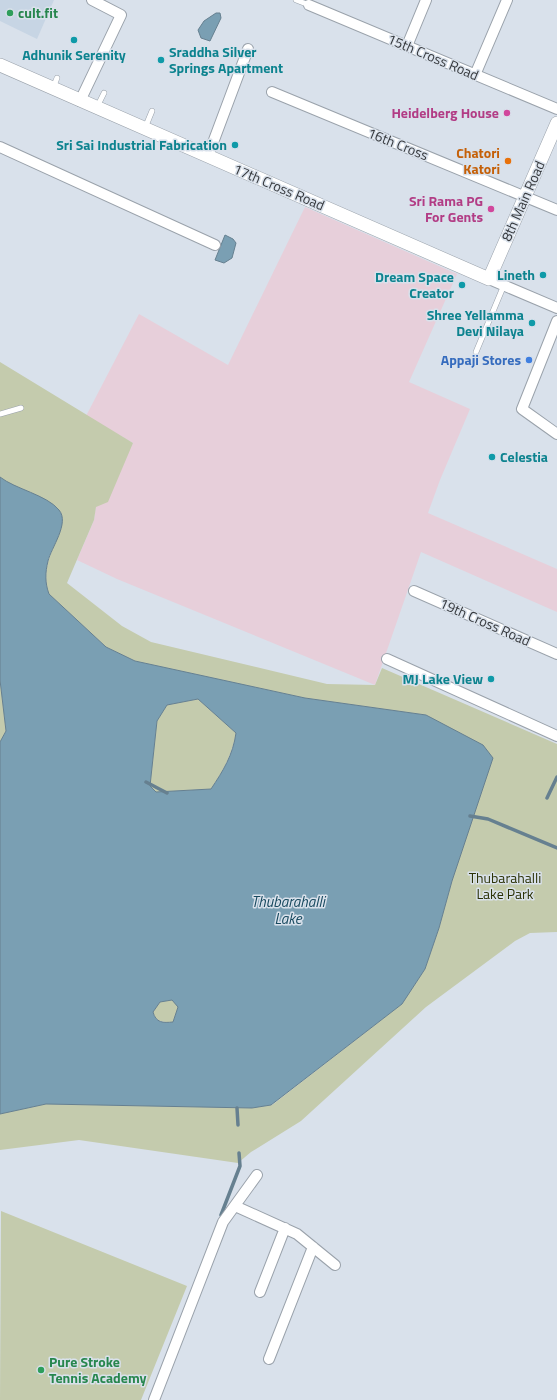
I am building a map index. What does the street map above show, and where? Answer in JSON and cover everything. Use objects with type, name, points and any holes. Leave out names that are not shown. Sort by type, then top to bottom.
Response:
[{"type":"street","points":[[80,101],[121,15],[92,0]]},
{"type":"street","points":[[407,46],[426,0]]},
{"type":"street","points":[[475,75],[507,0]]},
{"type":"street","name":"15th Cross Road","points":[[309,5],[557,109]]},
{"type":"street","points":[[208,156],[248,49]]},
{"type":"street","name":"17th Cross Road","points":[[0,65],[55,83],[80,101],[557,308]]},
{"type":"street","name":"16th Cross","points":[[272,92],[557,210]]},
{"type":"street","name":"8th Main Road","points":[[489,279],[557,123]]},
{"type":"street","points":[[0,147],[216,245]]},
{"type":"street","points":[[557,321],[522,409],[557,434]]},
{"type":"street","name":"19th Cross Road","points":[[414,591],[557,654]]},
{"type":"street","points":[[387,659],[557,736]]},
{"type":"street","points":[[154,1400],[223,1222],[257,1175]]},
{"type":"street","points":[[235,1206],[297,1234],[336,1265]]},
{"type":"street","points":[[260,1292],[285,1228]]},
{"type":"street","points":[[269,1359],[313,1247]]},
{"type":"lane","points":[[296,0],[309,5]]},
{"type":"lane","points":[[97,108],[104,93]]},
{"type":"lane","points":[[145,129],[152,111]]},
{"type":"lane","points":[[476,352],[504,286]]},
{"type":"lane","points":[[0,414],[21,408]]},
{"type":"shaded area","points":[[0,0],[54,0],[37,39],[0,21]]},
{"type":"shaded area","points":[[305,207],[457,274],[409,382],[470,409],[440,480],[428,513],[557,569],[557,612],[421,552],[375,685],[117,579],[77,560],[94,520],[96,506],[133,443],[86,416],[139,314],[228,365]]},
{"type":"green space","name":"Thubarahalli Lake Park","points":[[0,362],[133,443],[108,502],[96,507],[94,520],[67,583],[122,626],[151,642],[327,684],[375,685],[382,668],[557,744],[557,932],[530,933],[515,941],[426,1007],[301,1121],[251,1152],[238,1163],[79,1140],[0,1150],[0,1114],[46,1104],[252,1108],[272,1105],[402,1004],[425,969],[439,928],[452,881],[451,730],[426,715],[305,698],[135,661],[106,647],[49,594],[46,577],[48,562],[60,531],[0,484]]},
{"type":"green space","points":[[0,680],[6,731],[0,742]]},
{"type":"green space","points":[[198,699],[236,733],[226,762],[211,789],[156,792],[150,786],[157,721],[167,705]]},
{"type":"green space","points":[[172,1000],[179,1007],[173,1022],[163,1022],[158,1020],[154,1016],[153,1012],[160,1002]]},
{"type":"green space","points":[[1,1211],[187,1286],[141,1400],[0,1400]]},
{"type":"water","points":[[216,13],[220,13],[221,18],[210,41],[201,38],[198,30],[204,21]]},
{"type":"water","points":[[225,235],[233,239],[236,243],[232,258],[224,263],[215,260]]},
{"type":"water","name":"Thubarahalli Lake","points":[[0,477],[47,500],[59,510],[62,515],[61,528],[46,570],[46,582],[49,594],[106,647],[135,661],[305,698],[426,715],[483,745],[493,758],[452,881],[439,928],[425,969],[402,1004],[271,1105],[252,1108],[46,1104],[0,1114],[0,742],[6,731],[0,680]],"holes":[[[198,699],[236,733],[233,748],[227,762],[211,789],[156,792],[150,786],[157,721],[167,705]],[[172,1000],[178,1007],[173,1022],[160,1022],[154,1016],[153,1012],[160,1002]]]},
{"type":"waterway","points":[[547,798],[557,777]]},
{"type":"waterway","points":[[146,782],[167,793]]},
{"type":"waterway","points":[[470,816],[488,819],[557,848]]},
{"type":"waterway","points":[[237,1108],[238,1125]]},
{"type":"waterway","points":[[221,1215],[240,1166],[239,1153]]},
{"type":"place","name":"cult.fit","points":[[10,13]]},
{"type":"place","name":"Adhunik Serenity","points":[[74,40]]},
{"type":"place","name":"Sraddha Silver Springs Apartment","points":[[161,60]]},
{"type":"place","name":"Heidelberg House","points":[[507,113]]},
{"type":"place","name":"Sri Sai Industrial Fabrication","points":[[235,145]]},
{"type":"place","name":"Chatori Katori","points":[[508,161]]},
{"type":"place","name":"Sri Rama PG For Gents","points":[[491,209]]},
{"type":"place","name":"Lineth","points":[[543,275]]},
{"type":"place","name":"Dream Space Creator","points":[[462,285]]},
{"type":"place","name":"Shree Yellamma Devi Nilaya","points":[[532,323]]},
{"type":"place","name":"Appaji Stores","points":[[529,360]]},
{"type":"place","name":"Celestia","points":[[492,457]]},
{"type":"place","name":"MJ Lake View","points":[[491,679]]},
{"type":"place","name":"Pure Stroke Tennis Academy","points":[[41,1370]]}]
